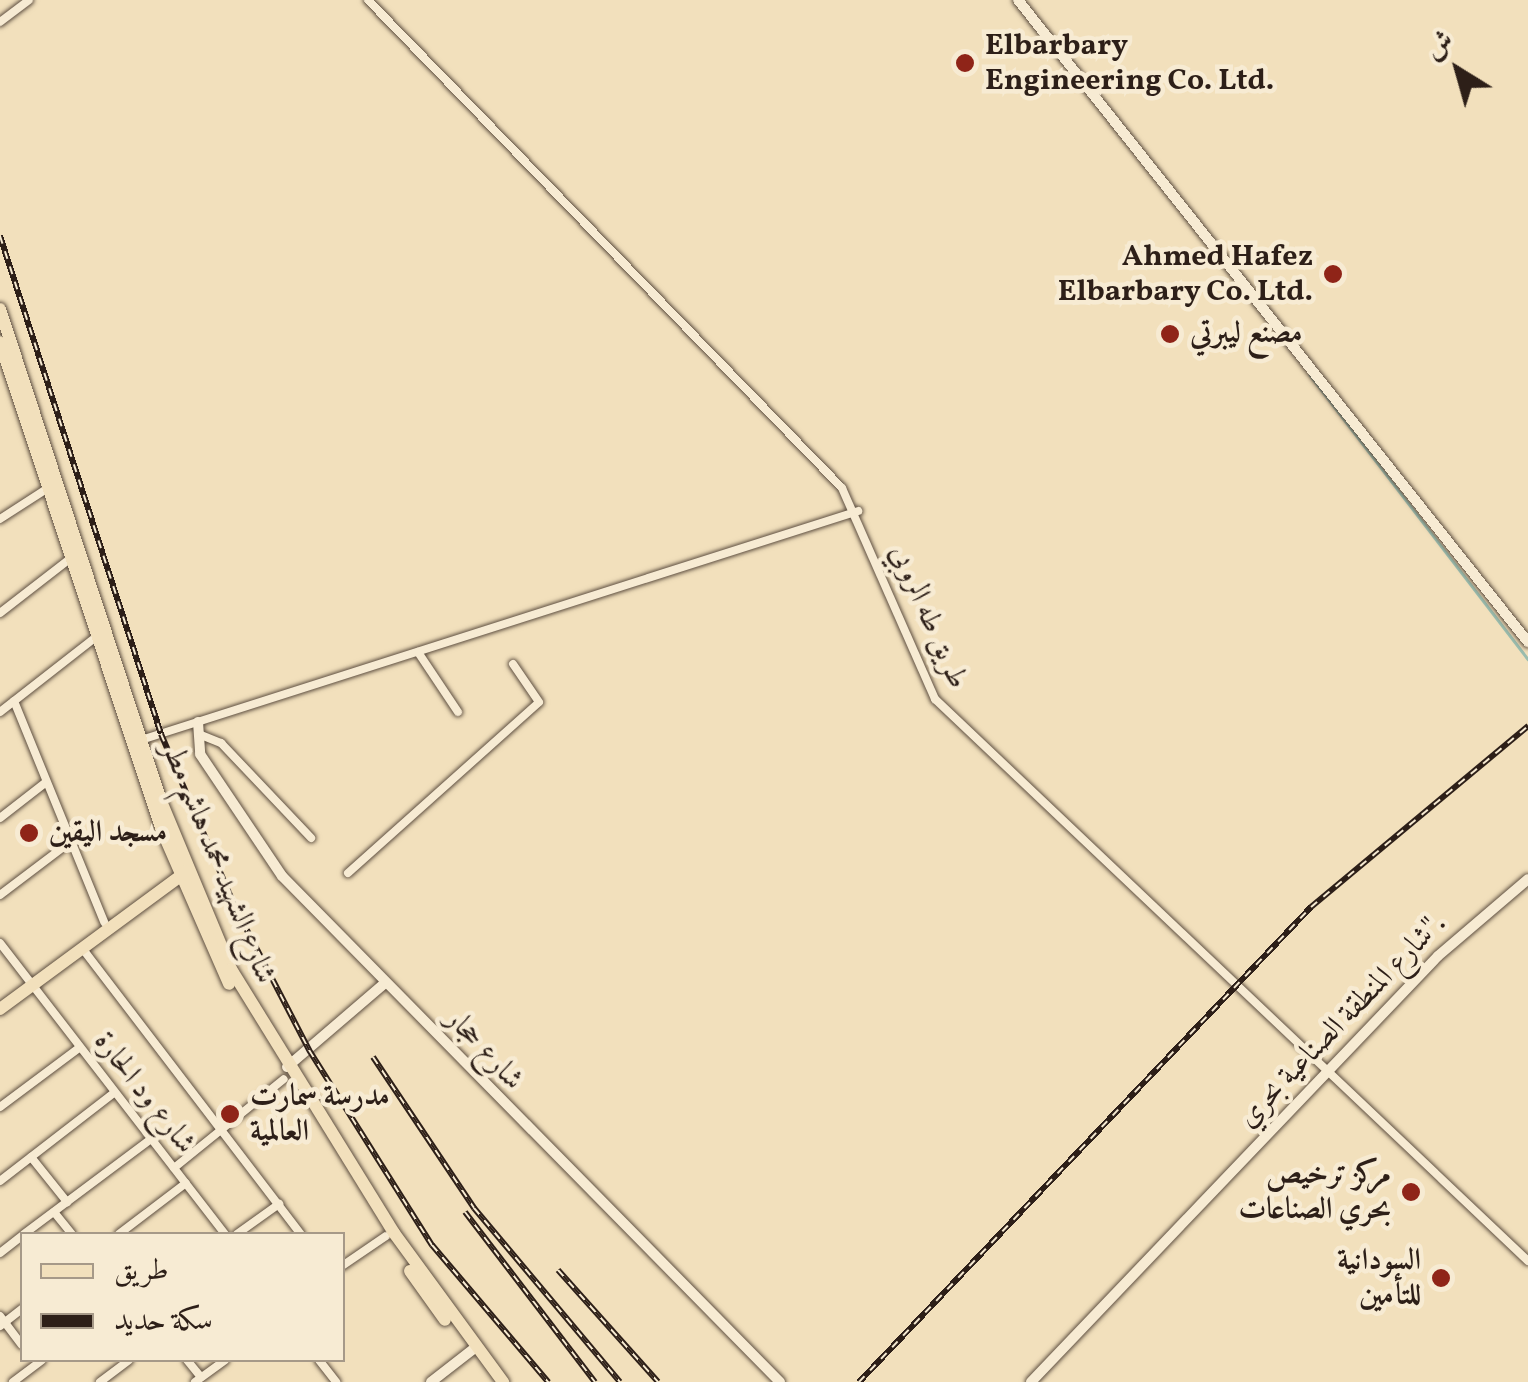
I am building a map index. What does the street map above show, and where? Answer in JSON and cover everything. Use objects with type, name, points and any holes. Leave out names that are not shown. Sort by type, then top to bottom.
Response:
[{"type":"main road","name":"شارع الشهيد محمد هاشم مطر","points":[[0,309],[182,868]]},
{"type":"main road","name":"شارع الشهيد محمد هاشم مطر","points":[[1,349],[96,637],[182,868],[285,1073],[386,1236],[502,1382]]},
{"type":"main road","points":[[0,1009],[104,922],[182,868]]},
{"type":"main road","points":[[0,999],[82,948],[182,868]]},
{"type":"main road","name":"شارع الشهيد محمد هاشم مطر","points":[[285,1073],[492,1382]]},
{"type":"street","points":[[0,22],[30,0]]},
{"type":"street","name":"طريق طه الروبي","points":[[368,0],[858,511],[935,700],[1528,1261]]},
{"type":"street","points":[[1018,0],[1528,642]]},
{"type":"street","points":[[0,519],[48,488]]},
{"type":"street","points":[[141,740],[858,511]]},
{"type":"street","points":[[0,612],[70,558]]},
{"type":"street","points":[[0,712],[96,637]]},
{"type":"street","points":[[418,652],[458,712]]},
{"type":"street","points":[[348,873],[539,702],[513,664]]},
{"type":"street","points":[[14,700],[44,783],[104,922]]},
{"type":"street","name":"شارع حجار","points":[[198,722],[200,754],[244,827],[386,982],[780,1382]]},
{"type":"street","points":[[201,735],[221,742],[310,838]]},
{"type":"street","points":[[0,818],[44,783]]},
{"type":"street","points":[[0,895],[70,842]]},
{"type":"street","name":"شارع المنطقة الصناعية بحري\".","points":[[1030,1382],[1329,1069],[1528,879]]},
{"type":"street","name":"شارع ود الحارة","points":[[0,943],[222,1230]]},
{"type":"street","points":[[82,948],[218,1133],[300,1232]]},
{"type":"street","points":[[174,1168],[386,982]]},
{"type":"street","points":[[0,1107],[79,1048]]},
{"type":"street","points":[[0,1181],[114,1093]]},
{"type":"street","points":[[27,1232],[151,1139]]},
{"type":"street","points":[[31,1157],[67,1202]]},
{"type":"street","points":[[122,1232],[186,1184]]},
{"type":"street","points":[[239,1232],[279,1204]]},
{"type":"street","points":[[54,1212],[70,1232]]},
{"type":"street","points":[[345,1264],[386,1236]]},
{"type":"street","points":[[0,1253],[20,1237]]},
{"type":"street","points":[[2,1321],[20,1343]]},
{"type":"street","points":[[430,1382],[473,1349]]},
{"type":"street","points":[[13,1382],[37,1362]]},
{"type":"street","points":[[100,1382],[127,1362]]},
{"type":"street","points":[[198,1380],[221,1362]]},
{"type":"street","points":[[321,1362],[336,1382]]},
{"type":"street","points":[[24,1373],[31,1382]]},
{"type":"waterway","points":[[1310,375],[1528,659]]},
{"type":"railway","points":[[0,236],[161,734],[236,909],[309,1050],[432,1245],[548,1382]]},
{"type":"railway","points":[[859,1382],[1311,907],[1528,726]]},
{"type":"railway","points":[[373,1057],[474,1208],[620,1382]]},
{"type":"railway","points":[[465,1212],[595,1382]]},
{"type":"railway","points":[[558,1270],[658,1382]]},
{"type":"place","name":"Elbarbary Engineering Co. Ltd.","points":[[965,63]]},
{"type":"place","name":"Ahmed Hafez Elbarbary Co. Ltd.","points":[[1333,274]]},
{"type":"place","name":"مصنع ليبرتي","points":[[1170,334]]},
{"type":"place","name":"مسجد اليقين","points":[[29,833]]},
{"type":"place","name":"مدرسة سمارت العالمية","points":[[230,1114]]},
{"type":"place","name":"مركز ترخيص بحري الصناعات","points":[[1411,1192]]},
{"type":"place","name":"السودانية للتأمين","points":[[1441,1278]]}]
